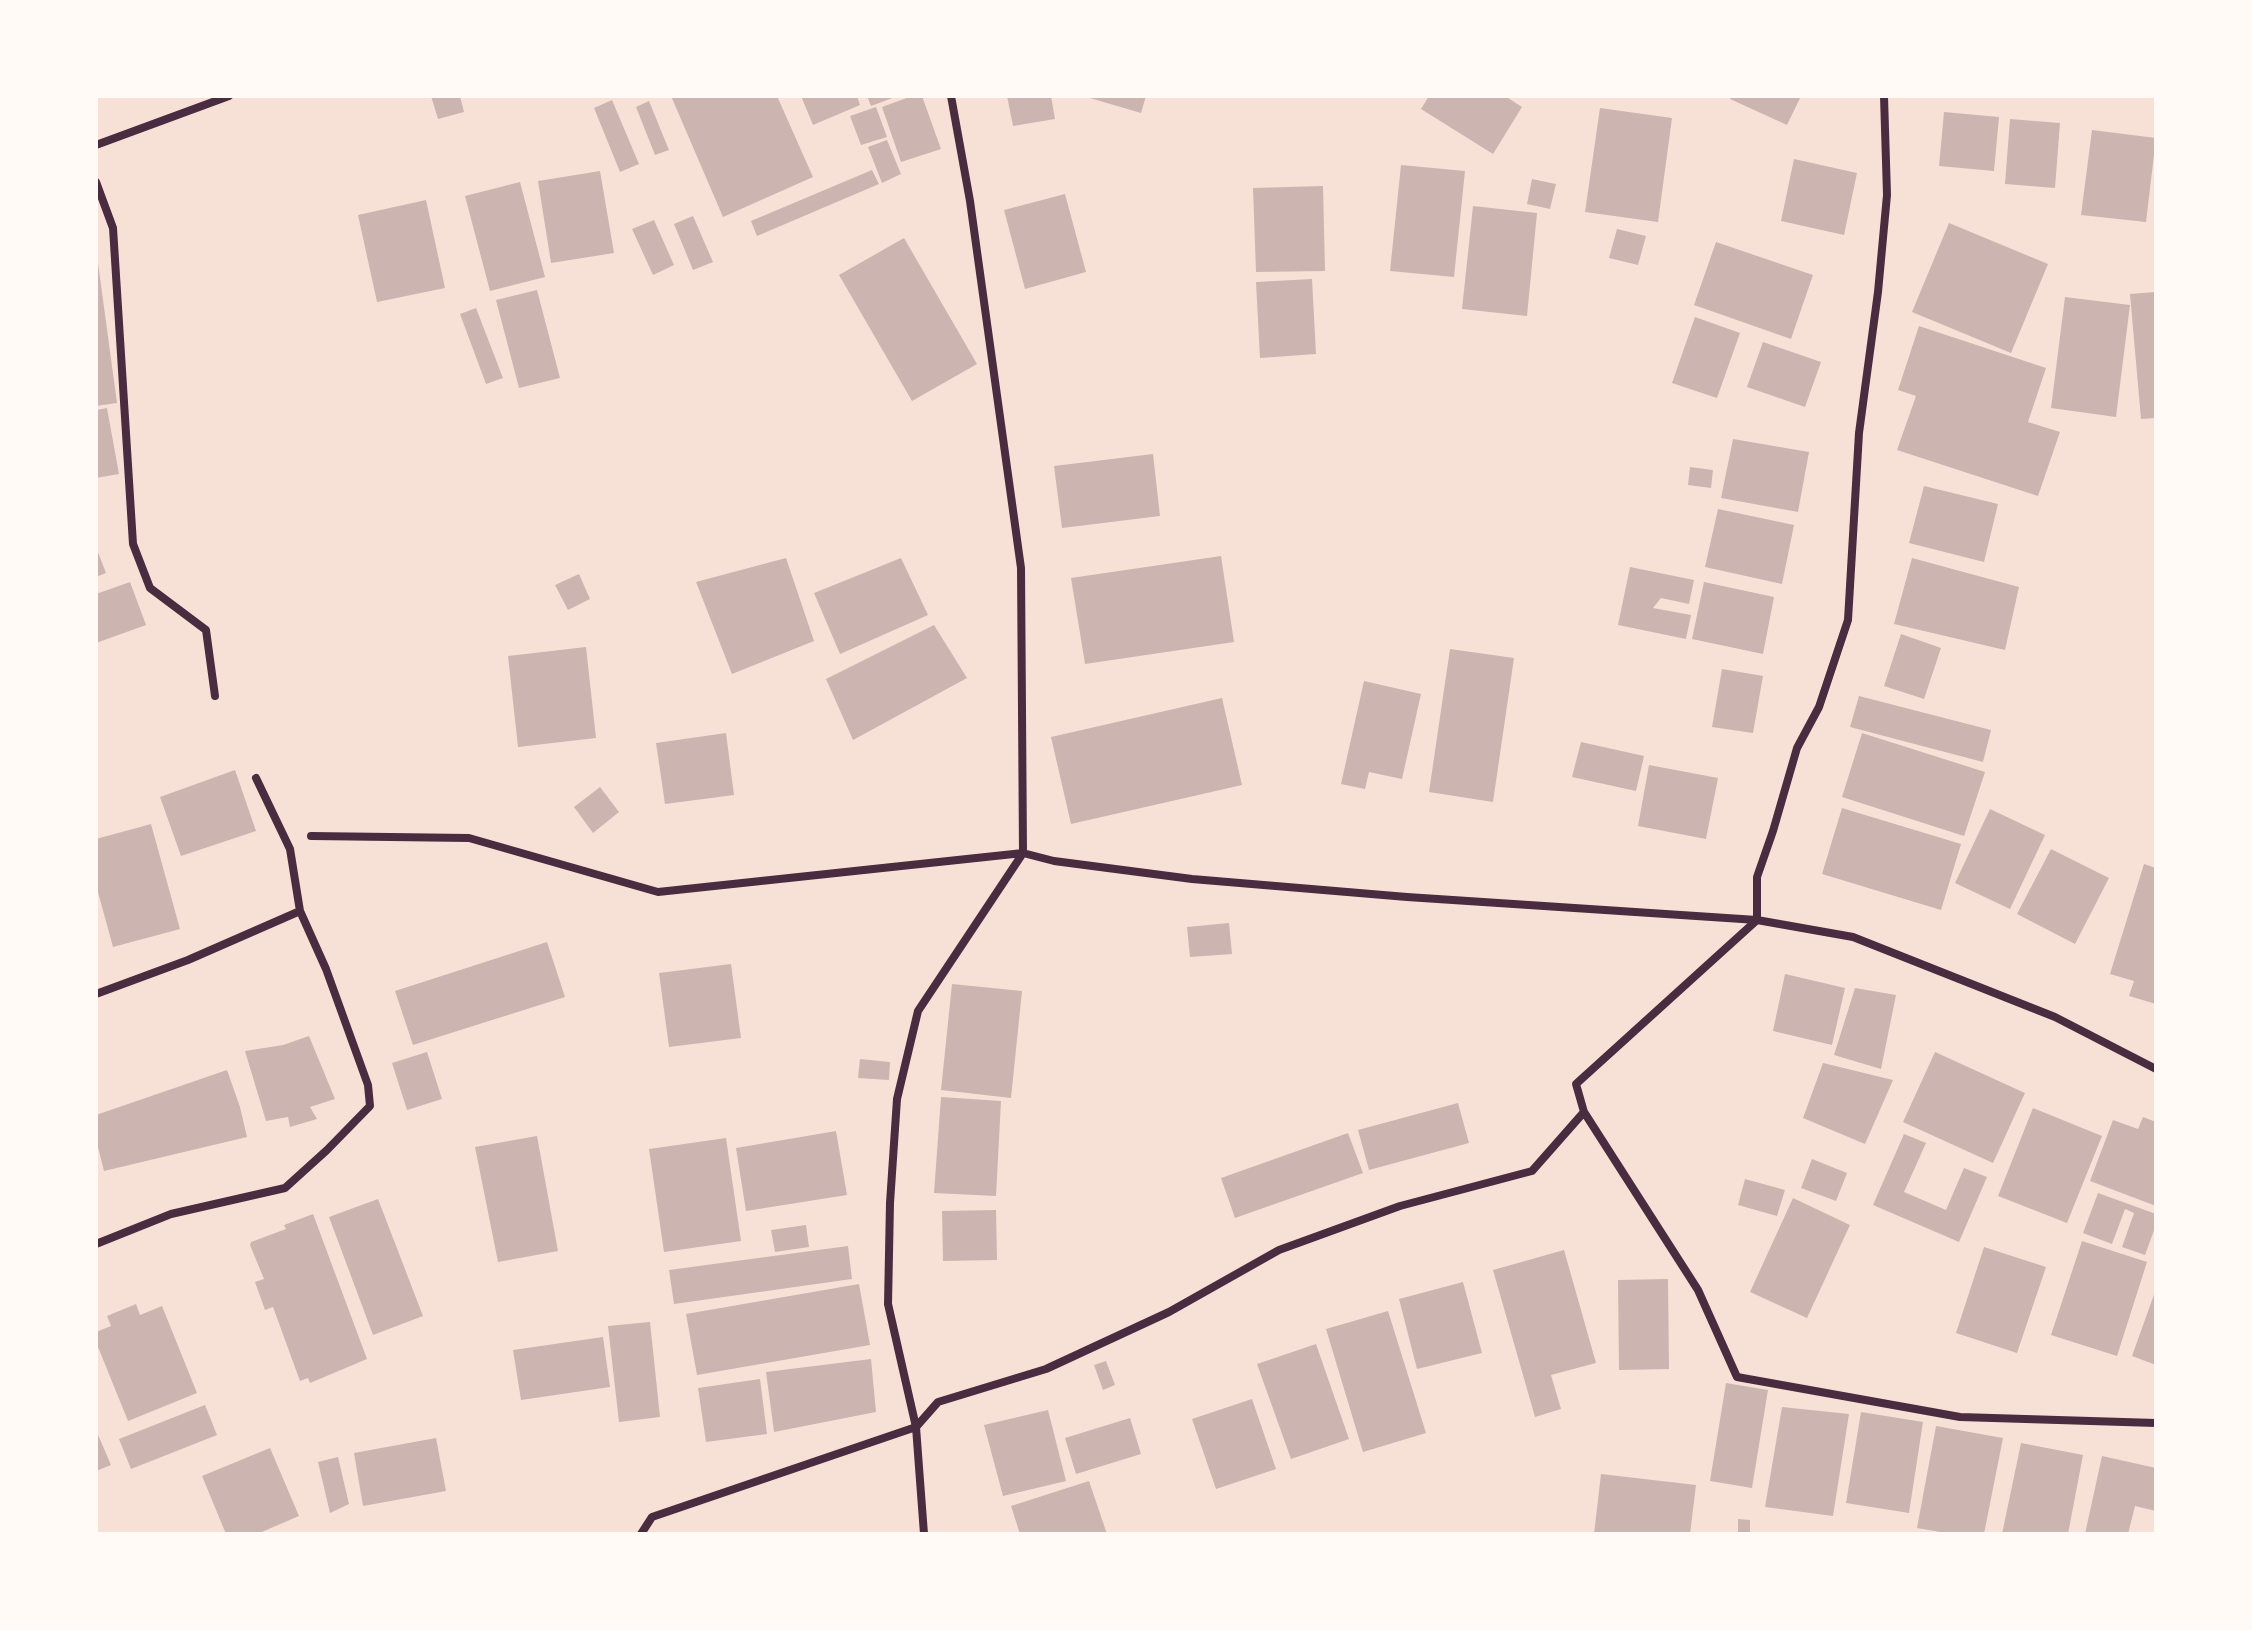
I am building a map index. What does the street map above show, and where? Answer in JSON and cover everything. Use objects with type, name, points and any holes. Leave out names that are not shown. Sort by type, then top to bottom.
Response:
[{"type":"street","points":[[96,145],[229,96]]},
{"type":"street","points":[[924,1534],[916,1427],[888,1304],[890,1203],[897,1099],[918,1011],[1023,853],[1021,568],[970,201],[951,96]]},
{"type":"street","points":[[1884,96],[1887,195],[1859,433],[1848,620],[1819,707],[1797,748],[1757,877],[1757,920],[1576,1084],[1584,1112],[1698,1290],[1737,1377],[1960,1417],[2156,1423]]},
{"type":"street","points":[[96,182],[113,228],[133,544],[150,588],[206,630],[215,696]]},
{"type":"street","points":[[96,1244],[171,1214],[285,1188],[370,1106],[368,1085],[326,969],[300,911],[290,849],[256,778]]},
{"type":"street","points":[[311,836],[469,838],[658,892],[1023,853],[1054,861],[1192,879],[1757,920],[1853,937],[2055,1017],[2156,1069]]},
{"type":"street","points":[[96,994],[188,960],[300,911]]},
{"type":"street","points":[[641,1534],[652,1517],[916,1427],[938,1402],[1046,1369],[1169,1312],[1279,1250],[1400,1206],[1532,1171],[1584,1112]]},
{"type":"building","points":[[431,96],[460,96],[464,112],[438,119]]},
{"type":"building","points":[[671,96],[777,96],[813,177],[723,217]]},
{"type":"building","points":[[801,96],[857,96],[860,105],[813,125]]},
{"type":"building","points":[[867,96],[898,96],[871,106]]},
{"type":"building","points":[[912,96],[922,96],[941,149],[901,162],[882,107]]},
{"type":"building","points":[[1007,96],[1051,96],[1055,119],[1013,126]]},
{"type":"building","points":[[1083,96],[1146,96],[1141,113]]},
{"type":"building","points":[[1429,96],[1505,96],[1522,107],[1493,154],[1421,109]]},
{"type":"building","points":[[1732,96],[1801,96],[1787,125],[1730,99]]},
{"type":"building","points":[[612,100],[639,164],[620,172],[594,108]]},
{"type":"building","points":[[649,101],[669,150],[655,155],[636,107]]},
{"type":"building","points":[[876,107],[887,137],[861,145],[850,116]]},
{"type":"building","points":[[1600,108],[1672,118],[1658,222],[1585,212]]},
{"type":"building","points":[[1944,112],[1999,117],[1994,171],[1939,166]]},
{"type":"building","points":[[2010,119],[2060,123],[2055,188],[2005,184]]},
{"type":"building","points":[[2092,130],[2156,138],[2146,222],[2081,215]]},
{"type":"building","points":[[887,140],[901,174],[882,183],[868,147]]},
{"type":"building","points":[[1794,159],[1857,173],[1844,235],[1781,221]]},
{"type":"building","points":[[1401,165],[1465,171],[1454,277],[1390,271]]},
{"type":"building","points":[[872,170],[879,184],[757,236],[751,221]]},
{"type":"building","points":[[600,171],[614,253],[551,263],[538,181]]},
{"type":"building","points":[[1532,179],[1556,184],[1550,209],[1527,204]]},
{"type":"building","points":[[520,182],[545,277],[490,291],[465,196]]},
{"type":"building","points":[[1323,186],[1325,271],[1256,272],[1253,188]]},
{"type":"building","points":[[1065,194],[1086,272],[1025,289],[1004,210]]},
{"type":"building","points":[[426,200],[445,288],[377,302],[358,215]]},
{"type":"building","points":[[1473,206],[1537,213],[1527,316],[1462,309]]},
{"type":"building","points":[[693,216],[713,262],[693,270],[674,224]]},
{"type":"building","points":[[654,220],[674,265],[653,275],[632,229]]},
{"type":"building","points":[[1949,223],[2048,264],[2011,353],[1912,312]]},
{"type":"building","points":[[1617,229],[1646,236],[1638,265],[1609,258]]},
{"type":"building","points":[[904,238],[977,364],[912,401],[839,275]]},
{"type":"building","points":[[1716,242],[1813,275],[1791,339],[1694,305]]},
{"type":"building","points":[[96,263],[117,403],[96,406]]},
{"type":"building","points":[[1312,279],[1316,354],[1260,358],[1256,282]]},
{"type":"building","points":[[537,290],[560,378],[519,388],[496,300]]},
{"type":"building","points":[[2156,292],[2156,418],[2141,419],[2130,294]]},
{"type":"building","points":[[2065,297],[2130,305],[2116,417],[2051,408]]},
{"type":"building","points":[[476,308],[503,378],[486,384],[460,314]]},
{"type":"building","points":[[1695,317],[1740,333],[1717,398],[1672,383]]},
{"type":"building","points":[[1919,326],[2046,368],[2028,422],[2060,432],[2038,496],[1897,450],[1916,396],[1898,390]]},
{"type":"building","points":[[1763,342],[1821,362],[1805,407],[1747,387]]},
{"type":"building","points":[[107,408],[119,474],[96,478],[96,410]]},
{"type":"building","points":[[1733,439],[1809,452],[1798,512],[1721,498]]},
{"type":"building","points":[[1153,454],[1160,516],[1062,528],[1054,466]]},
{"type":"building","points":[[1690,467],[1713,470],[1711,488],[1688,485]]},
{"type":"building","points":[[1924,486],[1998,504],[1984,562],[1909,543]]},
{"type":"building","points":[[1718,509],[1794,525],[1782,584],[1705,567]]},
{"type":"building","points":[[96,547],[106,573],[96,577]]},
{"type":"building","points":[[1221,556],[1234,642],[1085,664],[1071,578]]},
{"type":"building","points":[[786,558],[814,641],[732,674],[696,582]]},
{"type":"building","points":[[901,558],[928,615],[840,654],[814,593]]},
{"type":"building","points":[[1912,558],[2019,587],[2005,650],[1894,624]]},
{"type":"building","points":[[1630,567],[1694,580],[1689,604],[1661,598],[1653,608],[1691,615],[1686,639],[1618,625]]},
{"type":"building","points":[[579,574],[590,599],[568,610],[555,585]]},
{"type":"building","points":[[130,582],[146,625],[96,643],[96,594]]},
{"type":"building","points":[[1704,582],[1774,597],[1763,654],[1692,639]]},
{"type":"building","points":[[934,625],[967,678],[853,740],[826,679]]},
{"type":"building","points":[[1901,634],[1941,648],[1924,699],[1884,686]]},
{"type":"building","points":[[586,647],[596,738],[518,747],[508,656]]},
{"type":"building","points":[[1450,649],[1514,658],[1493,802],[1429,792]]},
{"type":"building","points":[[1722,669],[1763,676],[1753,733],[1712,727]]},
{"type":"building","points":[[1364,681],[1421,694],[1402,779],[1369,772],[1365,789],[1341,784]]},
{"type":"building","points":[[1859,696],[1991,730],[1983,762],[1850,727]]},
{"type":"building","points":[[1222,698],[1242,785],[1071,824],[1051,737]]},
{"type":"building","points":[[726,733],[734,795],[665,804],[656,743]]},
{"type":"building","points":[[1862,733],[1985,772],[1964,836],[1842,797]]},
{"type":"building","points":[[1581,742],[1644,756],[1636,791],[1572,777]]},
{"type":"building","points":[[1649,765],[1718,778],[1706,839],[1638,826]]},
{"type":"building","points":[[235,770],[256,831],[181,856],[160,797]]},
{"type":"building","points":[[600,787],[619,812],[593,833],[574,807]]},
{"type":"building","points":[[1842,808],[1961,844],[1941,910],[1822,874]]},
{"type":"building","points":[[1990,809],[2045,835],[2010,909],[1955,883]]},
{"type":"building","points":[[151,824],[180,929],[113,947],[96,885],[96,839]]},
{"type":"building","points":[[2051,849],[2109,878],[2075,944],[2017,914]]},
{"type":"building","points":[[2144,864],[2156,868],[2156,1004],[2129,996],[2134,981],[2110,974]]},
{"type":"building","points":[[1229,923],[1232,954],[1190,957],[1187,927]]},
{"type":"building","points":[[547,942],[565,997],[413,1045],[395,991]]},
{"type":"building","points":[[731,964],[741,1038],[669,1047],[659,973]]},
{"type":"building","points":[[1785,974],[1845,988],[1832,1045],[1773,1031]]},
{"type":"building","points":[[952,984],[1022,991],[1011,1098],[941,1090]]},
{"type":"building","points":[[1855,988],[1896,995],[1881,1069],[1834,1055]]},
{"type":"building","points":[[309,1036],[335,1099],[310,1107],[317,1119],[290,1127],[288,1117],[266,1121],[245,1051],[283,1045]]},
{"type":"building","points":[[427,1052],[442,1099],[407,1110],[392,1063]]},
{"type":"building","points":[[1935,1052],[2025,1093],[1993,1163],[1903,1122]]},
{"type":"building","points":[[860,1059],[890,1062],[889,1080],[858,1078]]},
{"type":"building","points":[[1823,1063],[1893,1080],[1865,1144],[1803,1118]]},
{"type":"building","points":[[227,1070],[247,1137],[104,1171],[96,1139],[96,1115]]},
{"type":"building","points":[[941,1097],[1001,1101],[996,1196],[934,1193]]},
{"type":"building","points":[[1458,1103],[1469,1143],[1369,1170],[1358,1130]]},
{"type":"building","points":[[2033,1108],[2102,1136],[2067,1223],[1998,1196]]},
{"type":"building","points":[[2143,1117],[2156,1122],[2156,1206],[2090,1181],[2113,1120],[2138,1129]]},
{"type":"building","points":[[836,1131],[847,1195],[746,1211],[736,1148]]},
{"type":"building","points":[[1348,1133],[1363,1173],[1235,1218],[1221,1178]]},
{"type":"building","points":[[1904,1134],[1926,1143],[1904,1192],[1946,1210],[1964,1168],[1987,1177],[1959,1242],[1873,1205]]},
{"type":"building","points":[[537,1136],[558,1251],[498,1262],[475,1147]]},
{"type":"building","points":[[726,1138],[741,1241],[664,1252],[649,1149]]},
{"type":"building","points":[[1812,1159],[1847,1173],[1836,1201],[1801,1188]]},
{"type":"building","points":[[1745,1179],[1785,1190],[1777,1216],[1738,1205]]},
{"type":"building","points":[[2098,1193],[2156,1214],[2156,1225],[2145,1255],[2122,1247],[2134,1213],[2125,1209],[2112,1244],[2083,1233]]},
{"type":"building","points":[[1793,1198],[1850,1225],[1807,1318],[1750,1292]]},
{"type":"building","points":[[378,1199],[423,1316],[373,1335],[329,1217]]},
{"type":"building","points":[[996,1210],[997,1260],[943,1261],[942,1211]]},
{"type":"building","points":[[313,1214],[367,1359],[310,1383],[308,1378],[300,1381],[273,1307],[265,1310],[255,1282],[264,1279],[250,1245],[286,1229],[284,1225]]},
{"type":"building","points":[[806,1225],[809,1247],[775,1252],[771,1230]]},
{"type":"building","points":[[2082,1241],[2147,1262],[2117,1356],[2051,1335]]},
{"type":"building","points":[[848,1246],[852,1279],[674,1304],[669,1270]]},
{"type":"building","points":[[1984,1247],[2046,1267],[2017,1353],[1956,1333]]},
{"type":"building","points":[[1564,1250],[1596,1363],[1551,1375],[1561,1409],[1535,1417],[1493,1270]]},
{"type":"building","points":[[1668,1279],[1669,1369],[1619,1370],[1618,1280]]},
{"type":"building","points":[[1463,1282],[1482,1353],[1417,1369],[1399,1299]]},
{"type":"building","points":[[859,1284],[870,1345],[697,1375],[686,1314]]},
{"type":"building","points":[[2156,1289],[2156,1365],[2132,1356]]},
{"type":"building","points":[[136,1304],[140,1315],[162,1306],[197,1393],[128,1421],[96,1342],[96,1332],[111,1326],[107,1316]]},
{"type":"building","points":[[1388,1311],[1426,1433],[1363,1452],[1326,1329]]},
{"type":"building","points":[[650,1322],[660,1417],[619,1422],[608,1326]]},
{"type":"building","points":[[603,1337],[610,1387],[521,1400],[513,1350]]},
{"type":"building","points":[[1316,1344],[1349,1439],[1291,1459],[1257,1364]]},
{"type":"building","points":[[871,1359],[876,1412],[774,1432],[766,1372]]},
{"type":"building","points":[[1106,1361],[1115,1385],[1103,1390],[1094,1365]]},
{"type":"building","points":[[760,1379],[767,1434],[706,1442],[698,1388]]},
{"type":"building","points":[[1726,1383],[1768,1390],[1752,1488],[1710,1481]]},
{"type":"building","points":[[1252,1399],[1276,1469],[1216,1489],[1192,1419]]},
{"type":"building","points":[[205,1405],[217,1435],[131,1469],[119,1439]]},
{"type":"building","points":[[1782,1407],[1849,1414],[1833,1516],[1765,1507]]},
{"type":"building","points":[[1048,1410],[1066,1481],[1003,1496],[984,1425]]},
{"type":"building","points":[[1861,1412],[1923,1422],[1909,1513],[1846,1503]]},
{"type":"building","points":[[1130,1418],[1141,1454],[1076,1474],[1065,1438]]},
{"type":"building","points":[[1936,1426],[2003,1438],[1984,1534],[1952,1534],[1917,1528]]},
{"type":"building","points":[[96,1430],[111,1465],[96,1471]]},
{"type":"building","points":[[436,1438],[446,1491],[363,1506],[354,1453]]},
{"type":"building","points":[[2021,1443],[2083,1455],[2068,1534],[2002,1534]]},
{"type":"building","points":[[270,1448],[299,1516],[257,1534],[226,1534],[202,1476]]},
{"type":"building","points":[[2102,1456],[2156,1468],[2156,1511],[2135,1506],[2128,1534],[2085,1534]]},
{"type":"building","points":[[338,1457],[349,1504],[330,1513],[318,1462]]},
{"type":"building","points":[[1601,1474],[1696,1485],[1690,1534],[1594,1534]]},
{"type":"building","points":[[1089,1481],[1107,1534],[1020,1534],[1011,1506]]},
{"type":"building","points":[[1738,1519],[1750,1520],[1750,1534],[1738,1534]]}]
